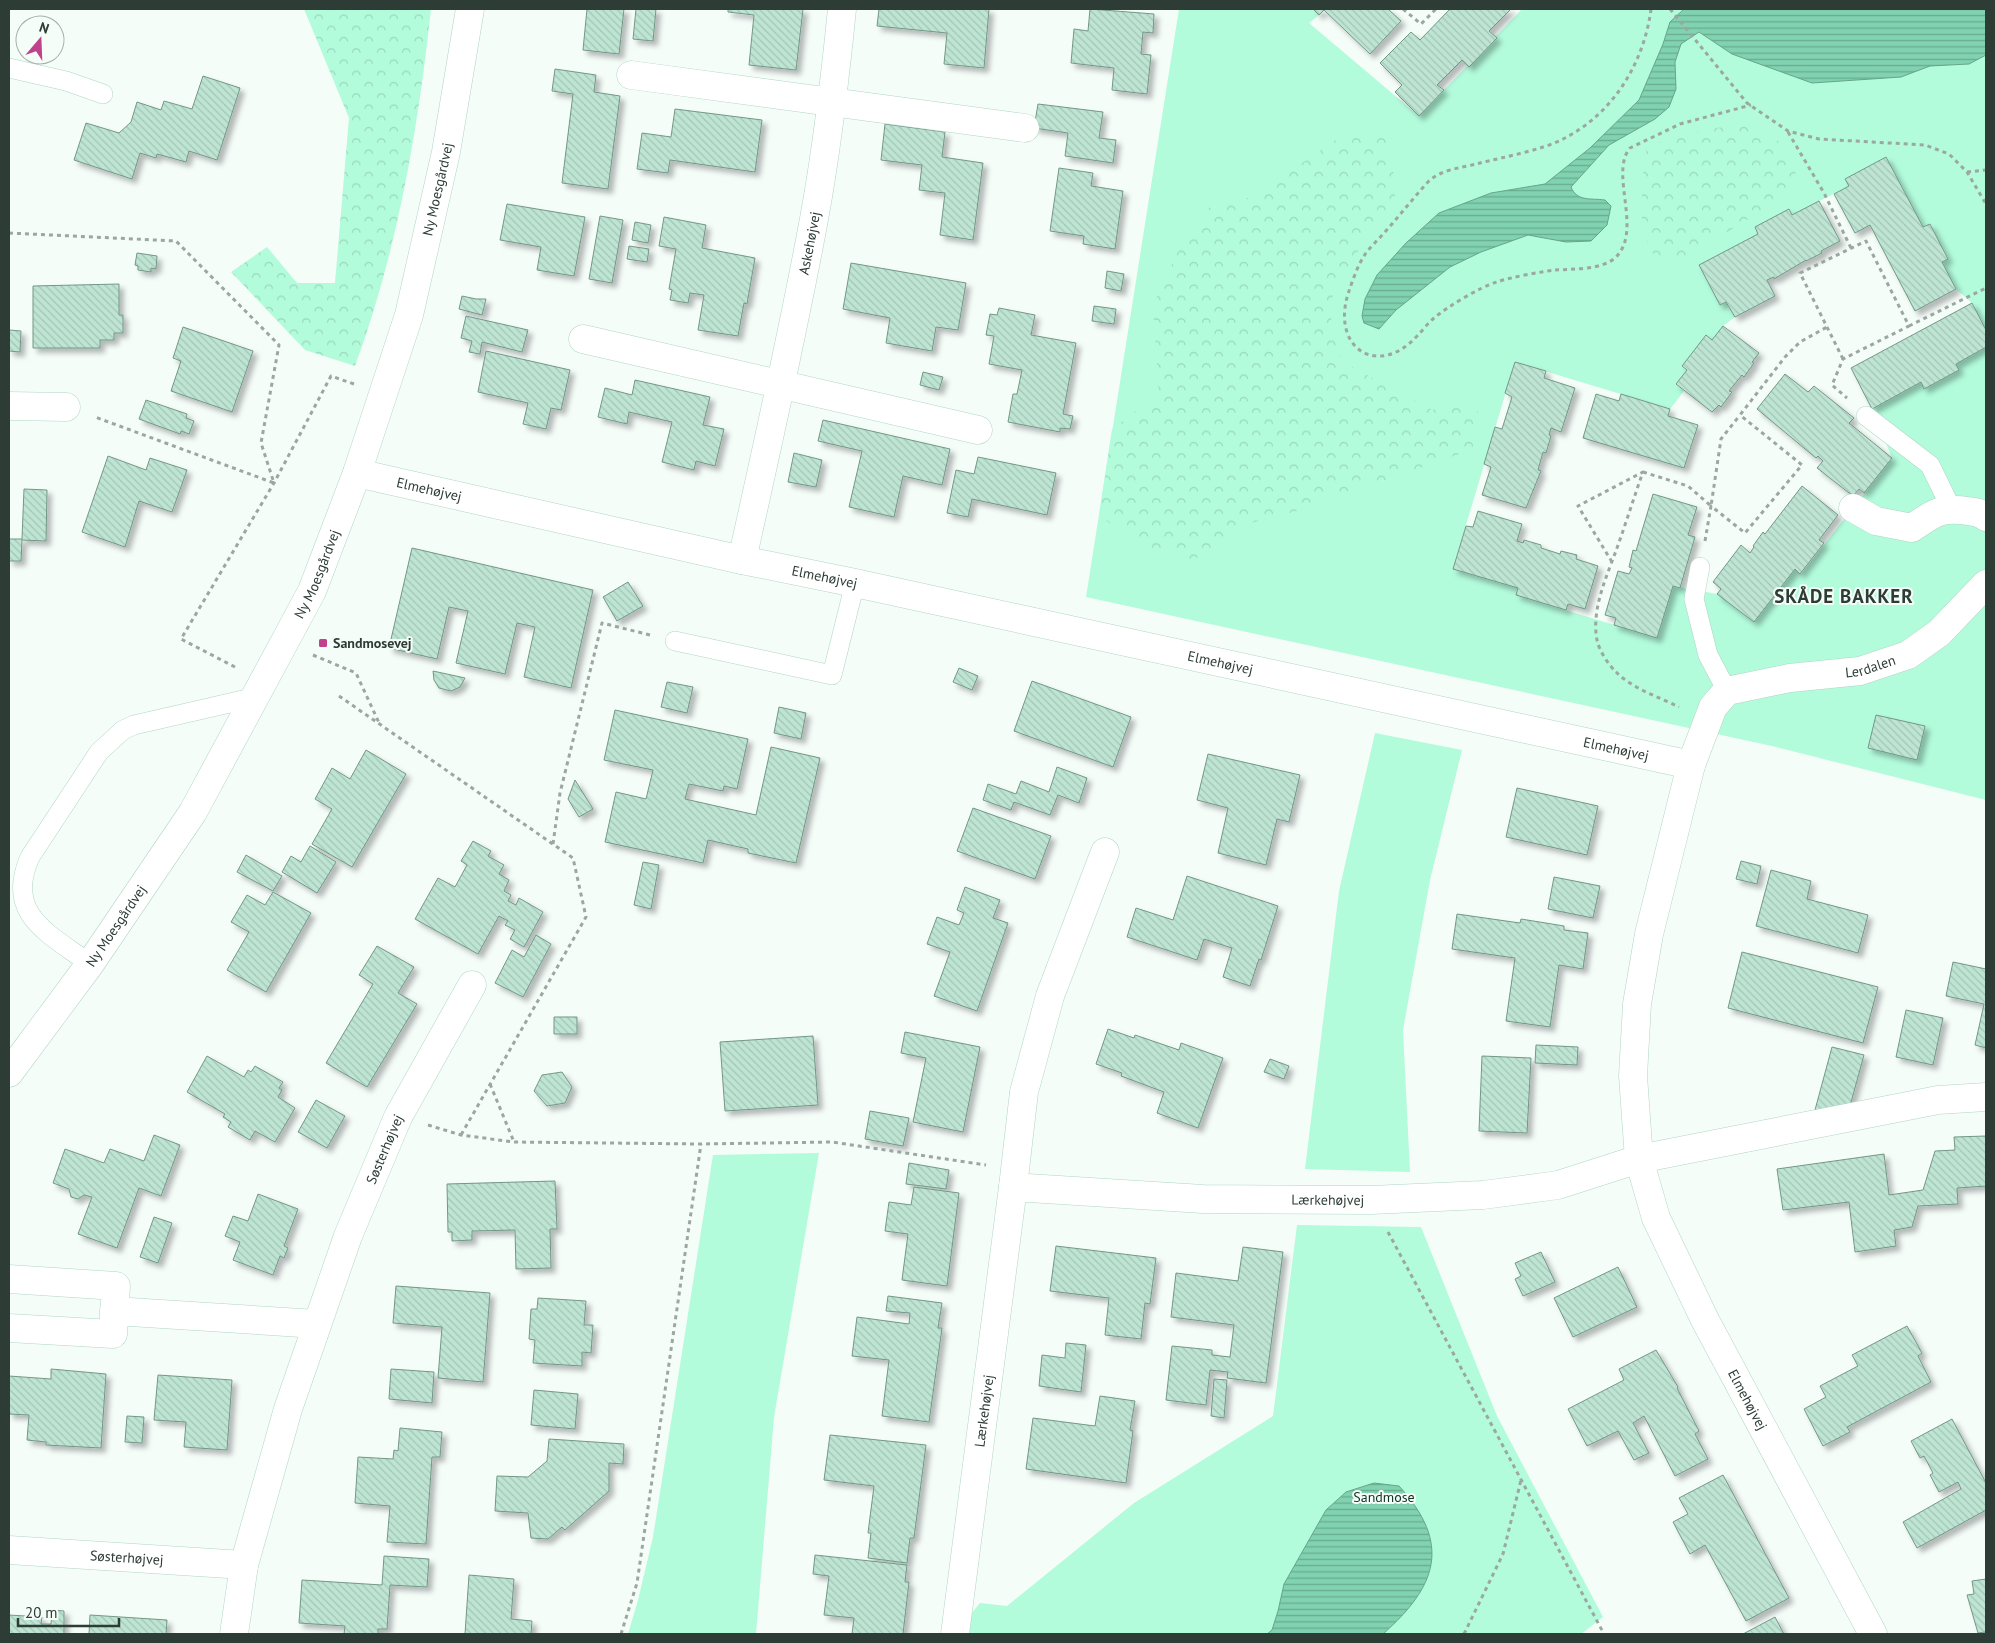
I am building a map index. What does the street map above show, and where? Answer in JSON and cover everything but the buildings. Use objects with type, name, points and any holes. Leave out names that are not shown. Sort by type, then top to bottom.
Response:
[{"type":"street","name":"Ny Moesgårdvej","points":[[9,1074],[90,964],[194,810],[312,591],[357,473],[409,315],[444,162],[470,9]]},
{"type":"street","name":"Askehøjvej","points":[[742,560],[781,384],[814,218],[832,102],[842,9]]},
{"type":"street","points":[[631,75],[1024,128]]},
{"type":"street","points":[[583,339],[978,430]]},
{"type":"street","points":[[9,406],[66,407]]},
{"type":"street","name":"Elmehøjvej","points":[[357,473],[742,560],[1691,765],[1650,934],[1637,1004],[1633,1076],[1639,1159],[1656,1218],[1705,1320],[1873,1634]]},
{"type":"street","points":[[1853,508],[1876,521],[1912,528],[1936,512],[1951,508],[1980,513],[1986,517]]},
{"type":"street","name":"Lerdalen","points":[[1727,691],[1790,678],[1860,671],[1908,655],[1939,633],[1986,584]]},
{"type":"street","points":[[1691,765],[1713,707],[1727,691]]},
{"type":"street","name":"Lærkehøjvej","points":[[955,1634],[1024,1092],[1050,996],[1104,852]]},
{"type":"street","name":"Søsterhøjvej","points":[[234,1634],[244,1565],[288,1409],[348,1236],[398,1117],[472,985]]},
{"type":"street","points":[[1639,1159],[1938,1100],[1986,1097]]},
{"type":"street","name":"Lærkehøjvej","points":[[1014,1178],[1204,1198],[1371,1200],[1483,1195],[1558,1185],[1639,1159]]},
{"type":"street","points":[[9,1279],[116,1286],[113,1334],[9,1328]]},
{"type":"street","points":[[114,1311],[317,1324]]},
{"type":"street","name":"Søsterhøjvej","points":[[9,1550],[244,1565]]},
{"type":"lane","points":[[9,68],[66,81],[103,94]]},
{"type":"lane","points":[[1866,416],[1930,465],[1951,508]]},
{"type":"lane","points":[[1700,567],[1694,599],[1708,655],[1727,691]]},
{"type":"lane","points":[[675,641],[832,675],[855,583]]},
{"type":"lane","points":[[90,964],[37,925],[26,909],[22,891],[23,873],[30,857],[99,752],[123,730],[134,725],[260,689]]},
{"type":"path","points":[[1403,9],[1421,24],[1436,9]]},
{"type":"path","points":[[1651,9],[1641,52],[1622,89],[1590,124],[1561,140],[1434,175],[1364,257],[1347,296],[1345,320],[1349,338],[1358,350],[1376,358],[1393,353],[1411,343],[1434,318],[1497,282],[1553,270],[1594,268],[1616,258],[1625,241],[1628,212],[1623,180],[1625,155],[1630,148],[1680,124],[1751,106]]},
{"type":"path","points":[[1670,9],[1751,106],[1788,131],[1819,139],[1925,145],[1948,154],[1967,172],[1986,204]]},
{"type":"path","points":[[1788,131],[1824,193],[1851,248]]},
{"type":"path","points":[[1967,172],[1986,170]]},
{"type":"path","points":[[9,233],[176,240],[279,345],[261,443],[274,483]]},
{"type":"path","points":[[1843,359],[1800,273],[1866,240],[1909,326]]},
{"type":"path","points":[[1866,416],[1832,385],[1843,359],[1986,288]]},
{"type":"path","points":[[1700,567],[1721,439],[1800,342],[1827,327]]},
{"type":"path","points":[[260,689],[181,639],[274,483],[330,376],[383,394]]},
{"type":"path","points":[[66,407],[274,483]]},
{"type":"path","points":[[1612,562],[1578,506],[1643,472],[1688,486],[1745,533],[1802,465],[1740,415]]},
{"type":"path","points":[[1643,472],[1600,597],[1597,618],[1597,641],[1605,658],[1616,672],[1634,685],[1708,721]]},
{"type":"path","points":[[553,844],[560,793],[602,623],[675,641]]},
{"type":"path","points":[[284,642],[356,673],[380,725]]},
{"type":"path","points":[[339,696],[573,858],[586,917],[461,1135]]},
{"type":"path","points":[[490,1084],[514,1142]]},
{"type":"path","points":[[398,1117],[461,1135],[514,1142],[702,1144],[832,1142],[1014,1178]]},
{"type":"path","points":[[621,1634],[637,1583],[702,1144]]},
{"type":"path","points":[[1371,1200],[1604,1634]]},
{"type":"path","points":[[1464,1634],[1502,1554],[1521,1479]]},
{"type":"green space","points":[[304,9],[431,9],[420,100],[404,190],[383,279],[355,366],[305,350],[231,272],[267,247],[297,283],[335,283],[349,118]]},
{"type":"green space","points":[[1179,9],[1313,9],[1319,15],[1309,23],[1419,116],[1522,9],[1986,9],[1986,330],[1972,303],[1956,289],[1942,262],[1948,258],[1930,224],[1923,227],[1846,180],[1849,186],[1792,215],[1789,209],[1755,227],[1758,234],[1699,265],[1720,305],[1726,302],[1735,317],[1723,326],[1712,340],[1706,335],[1682,366],[1687,370],[1676,384],[1684,391],[1670,409],[1515,362],[1453,568],[1518,588],[1516,595],[1657,638],[1673,586],[1717,594],[1754,622],[1795,569],[1801,574],[1892,458],[1872,409],[1986,347],[1986,800],[1772,746],[1086,597]]},
{"type":"green space","points":[[1749,125],[1783,144],[1801,186],[1678,263],[1654,256],[1642,230],[1642,183],[1647,146],[1704,129]]},
{"type":"green space","points":[[1341,136],[1386,136],[1397,191],[1389,209],[1361,246],[1328,305],[1341,361],[1432,410],[1462,404],[1476,409],[1481,418],[1473,449],[1390,479],[1327,497],[1297,511],[1247,524],[1214,553],[1192,559],[1143,548],[1099,515],[1112,429],[1159,394],[1153,305],[1178,251],[1208,208],[1255,196]]},
{"type":"green space","points":[[1375,733],[1462,750],[1430,880],[1403,1030],[1410,1172],[1305,1169],[1339,891]]},
{"type":"green space","points":[[819,1153],[774,1417],[756,1634],[628,1634],[653,1537],[713,1155]]},
{"type":"green space","name":"Sandmose","points":[[1297,1225],[1421,1227],[1497,1416],[1603,1617],[1581,1634],[955,1634],[980,1603],[1007,1606],[1134,1503],[1273,1416]]},
{"type":"shaded area","points":[[1684,9],[1986,9],[1986,55],[1969,64],[1930,66],[1901,77],[1812,83],[1732,54],[1699,32],[1681,44],[1675,62],[1676,89],[1669,107],[1655,119],[1609,145],[1571,187],[1581,197],[1605,200],[1611,206],[1607,225],[1591,241],[1566,242],[1528,235],[1481,252],[1450,267],[1396,310],[1379,329],[1364,323],[1362,316],[1365,299],[1377,275],[1406,243],[1439,213],[1491,193],[1545,184],[1590,148],[1639,100],[1663,44],[1670,22]]},
{"type":"shaded area","points":[[1374,1483],[1399,1486],[1416,1507],[1426,1527],[1431,1546],[1431,1564],[1426,1581],[1416,1599],[1383,1634],[1267,1634],[1272,1630],[1284,1584],[1326,1510],[1346,1492]]},
{"type":"place","name":"Sandmosevej","points":[[323,643]]},
{"type":"district","name":"SKÅDE BAKKER","points":[[1844,596]]}]
